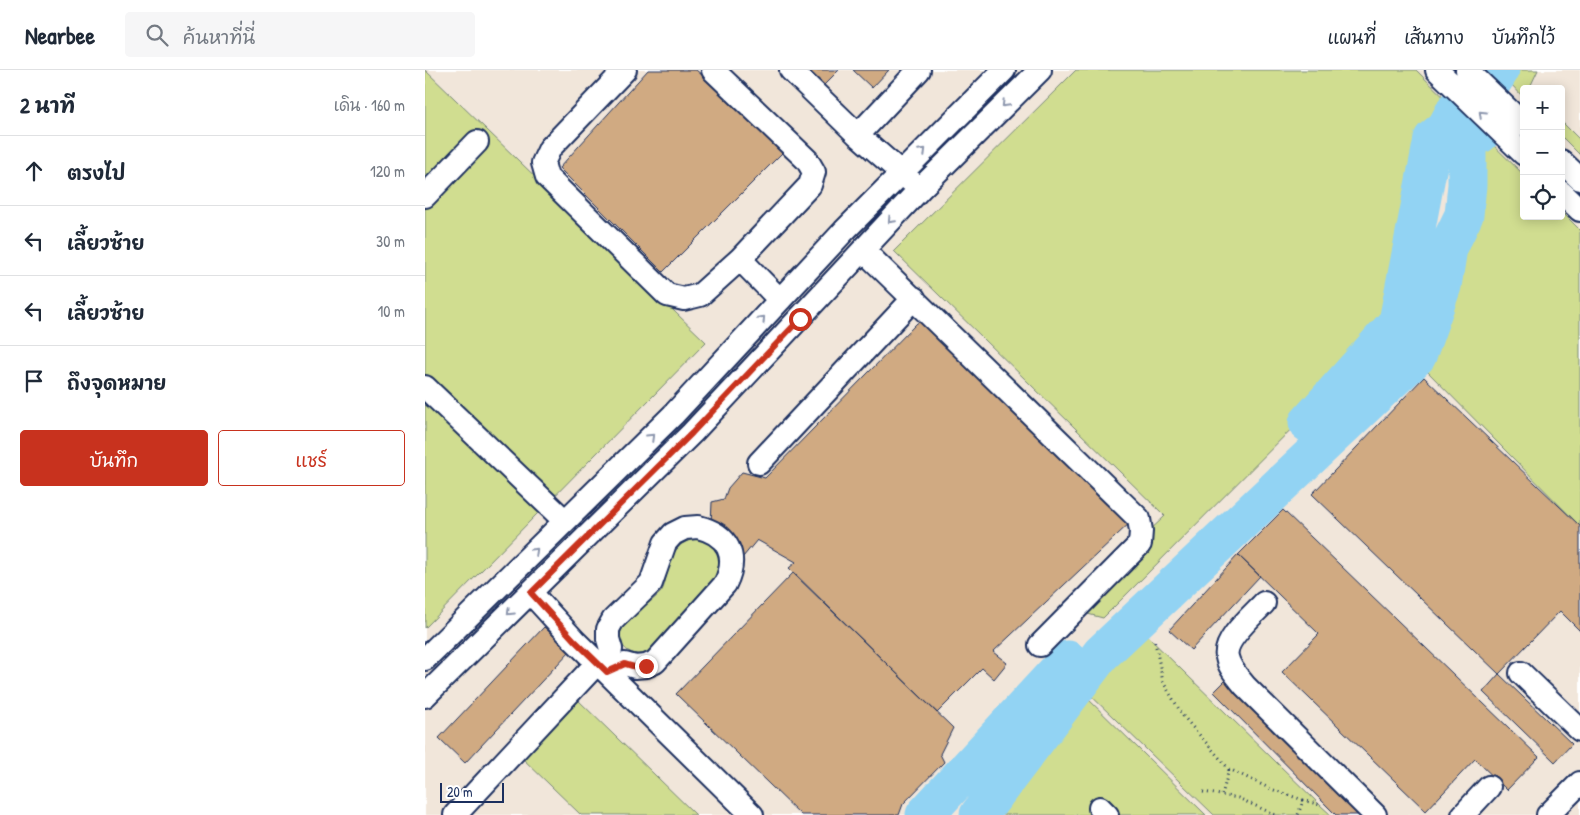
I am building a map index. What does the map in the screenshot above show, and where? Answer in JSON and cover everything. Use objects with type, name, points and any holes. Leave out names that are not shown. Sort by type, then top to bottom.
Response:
[{"type":"street","points":[[625,70],[550,148],[543,163],[547,177],[667,294],[684,299],[700,295],[740,259],[810,185],[814,172],[807,160],[713,70]]},
{"type":"street","points":[[791,70],[858,135],[920,189]]},
{"type":"street","points":[[858,135],[919,70]]},
{"type":"street","points":[[425,658],[673,415],[844,231],[1003,70]]},
{"type":"street","points":[[425,696],[692,433],[920,189],[1040,70]]},
{"type":"street","points":[[1437,70],[1466,79],[1515,127],[1520,142]]},
{"type":"street","points":[[425,196],[477,142]]},
{"type":"street","points":[[1565,165],[1580,179]]},
{"type":"street","points":[[1565,196],[1580,210]]},
{"type":"street","points":[[863,250],[1139,519],[1141,531],[1139,544],[1040,644]]},
{"type":"street","points":[[740,259],[780,300]]},
{"type":"street","points":[[759,463],[914,298]]},
{"type":"street","points":[[425,387],[565,521]]},
{"type":"street","points":[[455,815],[602,667],[611,649],[608,639],[613,620],[651,584],[665,543],[673,534],[685,528],[697,527],[711,530],[721,538],[728,548],[732,561],[731,573],[725,584],[655,662],[637,702]]},
{"type":"street","points":[[531,593],[574,640],[752,815]]},
{"type":"street","points":[[1264,603],[1231,639],[1226,655],[1231,668],[1245,686],[1375,815]]},
{"type":"street","points":[[574,640],[609,630]]},
{"type":"street","points":[[602,667],[625,664],[635,667],[646,666],[655,662]]},
{"type":"street","points":[[1521,673],[1580,730]]},
{"type":"street","points":[[1548,815],[1580,782]]},
{"type":"street","points":[[1463,815],[1489,787]]},
{"type":"path","points":[[1155,642],[1163,682],[1183,716],[1229,769],[1271,789],[1320,804]]},
{"type":"path","points":[[1222,795],[1229,769]]},
{"type":"path","points":[[1203,792],[1238,798],[1276,815]]},
{"type":"path","points":[[1298,815],[1303,800]]},
{"type":"shaded area","points":[[425,70],[1580,70],[1580,815],[425,815]]},
{"type":"green space","points":[[425,70],[706,342],[425,628]]},
{"type":"green space","points":[[1076,70],[1416,70],[1456,109],[1446,128],[1433,139],[1398,322],[1103,618],[1080,612],[1032,642],[1165,516],[894,251]]},
{"type":"green space","points":[[1519,70],[1538,70],[1531,85],[1520,85],[1520,94],[1510,83]]},
{"type":"green space","points":[[1565,125],[1580,140],[1580,155],[1565,140]]},
{"type":"green space","points":[[1483,135],[1520,171],[1520,220],[1565,220],[1565,215],[1580,230],[1580,526],[1423,367],[1427,326],[1442,286],[1448,248],[1464,215],[1468,143]]},
{"type":"green space","points":[[697,539],[710,545],[717,553],[719,564],[715,577],[648,652],[637,654],[627,650],[623,646],[620,635],[625,624],[661,592],[672,557],[678,547]]},
{"type":"green space","points":[[1139,628],[1331,815],[1214,815],[1082,687]]},
{"type":"green space","points":[[1079,690],[1206,815],[986,815]]},
{"type":"green space","points":[[576,698],[696,815],[581,815],[520,756]]},
{"type":"water","points":[[1492,70],[1516,70],[1507,85]]},
{"type":"building","points":[[648,70],[696,70],[788,147],[663,272],[559,168]]},
{"type":"building","points":[[793,70],[839,70],[816,93]]},
{"type":"building","points":[[853,70],[889,70],[872,88]]},
{"type":"building","points":[[934,317],[1133,520],[993,652],[1007,663],[994,679],[982,668],[937,713],[789,568],[796,562],[757,540],[743,557],[711,524],[712,502],[724,499],[728,488],[742,472],[765,478],[917,323]]},
{"type":"building","points":[[1424,377],[1580,526],[1580,631],[1560,611],[1499,674],[1312,494]]},
{"type":"building","points":[[1283,510],[1539,757],[1507,790],[1475,759],[1426,811],[1282,672],[1319,634],[1238,555]]},
{"type":"building","points":[[1238,555],[1260,576],[1191,650],[1169,630]]},
{"type":"building","points":[[793,573],[953,728],[940,754],[944,762],[903,804],[899,815],[801,815],[676,694]]},
{"type":"building","points":[[544,627],[570,651],[465,763],[439,738]]},
{"type":"building","points":[[1499,674],[1572,744],[1555,762],[1483,692]]},
{"type":"building","points":[[1231,675],[1370,815],[1336,815],[1214,692]]},
{"type":"waterway","points":[[1465,124],[1500,70]]},
{"type":"waterway","points":[[979,815],[1101,654],[1417,356],[1442,286],[1448,248],[1464,215],[1467,185],[1467,139],[1480,134],[1456,109],[1446,128],[1433,139],[1398,322],[1308,423]]},
{"type":"waterway","points":[[925,815],[1068,660]]},
{"type":"route","points":[[646,666],[635,667],[625,664],[607,672],[574,640],[531,593],[692,433],[800,319]]}]
